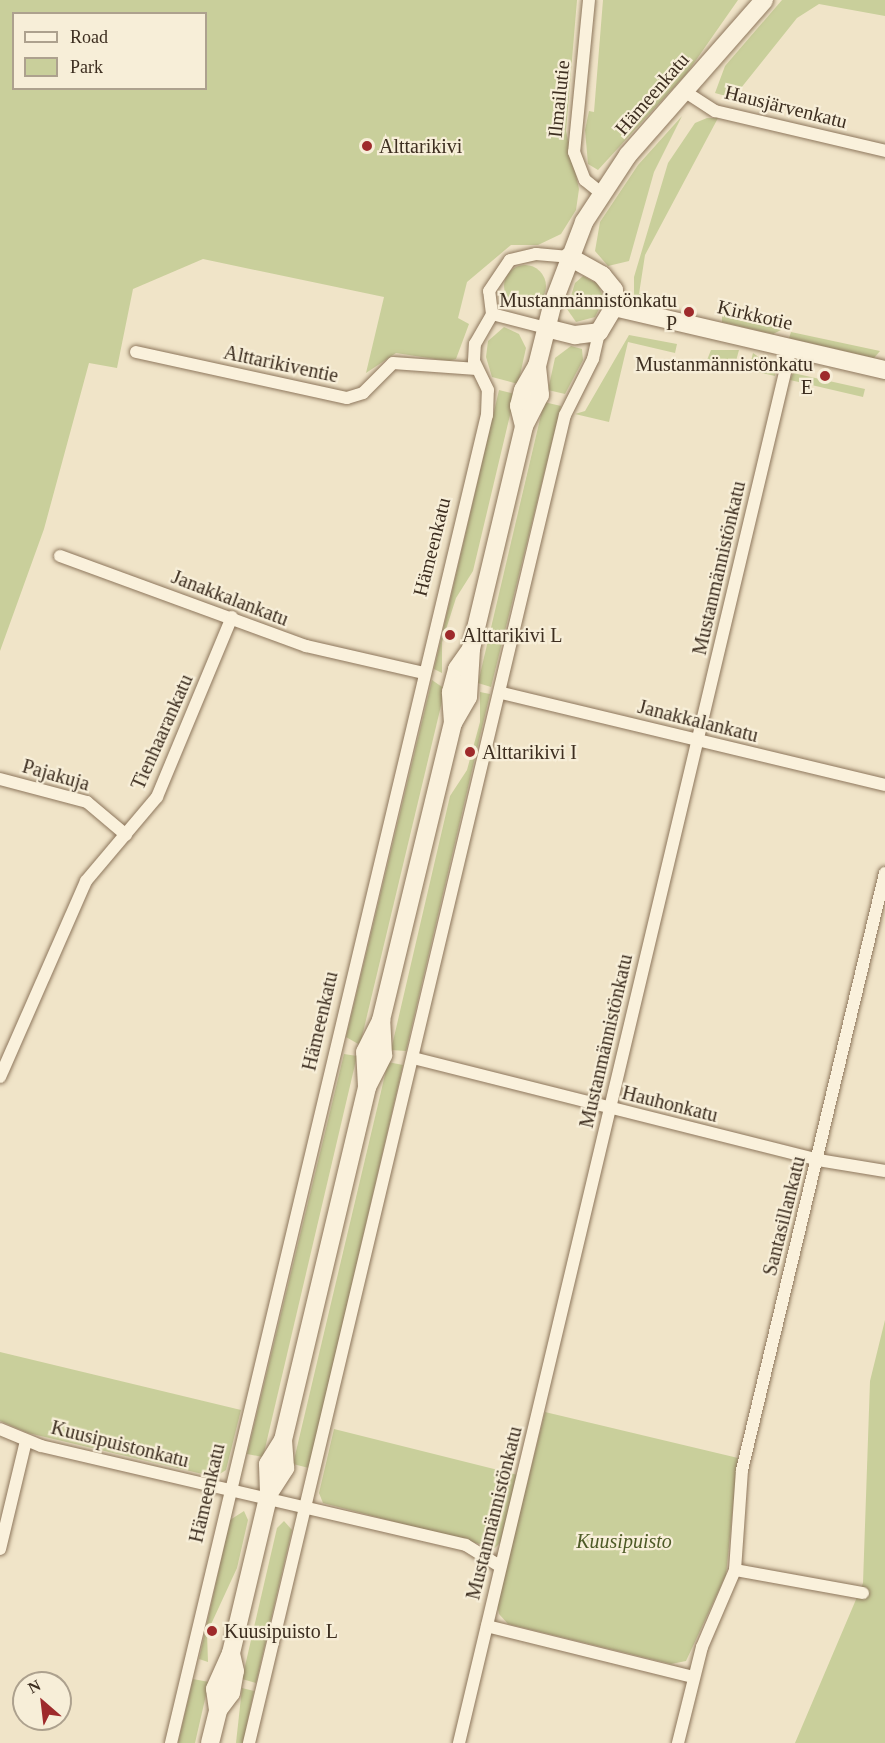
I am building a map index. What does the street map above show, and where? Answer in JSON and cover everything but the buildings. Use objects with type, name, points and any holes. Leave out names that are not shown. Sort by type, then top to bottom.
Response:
[{"type":"main road","name":"Hämeenkatu","points":[[210,1743],[218,1710],[215,1689],[231,1653],[268,1496],[268,1464],[283,1440],[367,1088],[362,1065],[369,1038],[381,1020],[453,723],[451,692],[457,669],[471,650],[524,426],[540,395],[537,366],[546,328],[569,257],[601,193],[684,91],[764,0]]},
{"type":"main road","name":"Hämeenkatu","points":[[569,257],[602,274],[614,290],[614,307]]},
{"type":"main road","points":[[546,328],[575,335],[599,332],[614,307]]},
{"type":"main road","name":"Kirkkotie","points":[[614,307],[885,369]]},
{"type":"street","name":"Ilmailutie","points":[[590,0],[574,152],[585,180],[601,193]]},
{"type":"street","name":"Hausjärvenkatu","points":[[684,91],[715,111],[885,151]]},
{"type":"street","name":"Hämeenkatu","points":[[171,1743],[487,415],[488,390],[477,369],[475,344],[492,314],[489,291],[510,260],[536,254],[569,257]]},
{"type":"street","points":[[492,314],[546,328]]},
{"type":"street","points":[[249,1743],[502,693],[565,415],[593,359],[599,332]]},
{"type":"street","name":"Mustanmännistönkatu","points":[[459,1743],[791,347]]},
{"type":"street","name":"Alttarikiventie","points":[[136,352],[347,398],[363,393],[393,363],[477,369]]},
{"type":"street","name":"Janakkalankatu","points":[[60,556],[232,617],[306,646],[424,673]]},
{"type":"street","name":"Tienhaarankatu","points":[[0,1077],[81,888],[157,797],[172,766],[232,617]]},
{"type":"street","name":"Janakkalankatu","points":[[502,693],[698,742],[885,785]]},
{"type":"street","name":"Pajakuja","points":[[0,779],[87,802],[126,835]]},
{"type":"street","name":"Santasillankatu","points":[[678,1743],[693,1677],[735,1570],[742,1470],[885,873]]},
{"type":"street","name":"Hauhonkatu","points":[[413,1058],[818,1160],[885,1171]]},
{"type":"street","name":"Kuusipuistonkatu","points":[[0,1429],[26,1441],[231,1491],[268,1496]]},
{"type":"street","points":[[0,1549],[26,1441]]},
{"type":"street","points":[[268,1496],[306,1509],[466,1545],[500,1566]]},
{"type":"street","points":[[735,1570],[863,1593]]},
{"type":"street","points":[[487,1626],[693,1677]]},
{"type":"green space","points":[[0,0],[577,0],[566,131],[579,189],[576,210],[561,234],[538,245],[511,245],[467,282],[458,318],[469,324],[456,359],[448,361],[396,353],[366,373],[384,297],[203,259],[133,289],[117,368],[89,363],[44,529],[0,651]]},
{"type":"green space","points":[[603,0],[738,0],[687,73],[598,170],[588,164],[585,130],[589,111],[594,112]]},
{"type":"green space","points":[[782,0],[885,0],[885,16],[819,4],[797,18],[733,98],[715,93],[725,66]]},
{"type":"green space","points":[[682,116],[654,172],[629,261],[608,266],[595,251],[600,222],[638,165]]},
{"type":"green space","points":[[707,118],[718,118],[645,255],[639,294],[671,301],[665,309],[643,304],[634,295],[634,277],[668,163],[695,123]]},
{"type":"green space","points":[[525,265],[540,271],[546,286],[540,301],[525,307],[510,301],[504,286],[510,271]]},
{"type":"green space","points":[[583,276],[598,284],[604,299],[595,317],[576,322],[567,309],[575,283]]},
{"type":"green space","points":[[722,314],[783,329],[773,334],[722,322]]},
{"type":"green space","points":[[504,327],[519,334],[526,348],[518,384],[492,377],[486,357],[488,341]]},
{"type":"green space","points":[[791,332],[880,351],[874,358],[789,338]]},
{"type":"green space","points":[[629,335],[677,344],[675,353],[628,342],[609,422],[575,414],[585,411]]},
{"type":"green space","points":[[571,346],[582,349],[583,360],[565,394],[548,390],[555,358]]},
{"type":"green space","points":[[711,350],[739,350],[736,361],[750,365],[753,353],[776,369],[775,376],[707,360]]},
{"type":"green space","points":[[793,373],[865,389],[863,397],[790,380]]},
{"type":"green space","points":[[499,390],[515,394],[473,571],[456,598],[442,642],[442,673],[434,669]]},
{"type":"green space","points":[[544,402],[561,406],[491,687],[478,683]]},
{"type":"green space","points":[[432,680],[445,689],[360,1045],[346,1037]]},
{"type":"green space","points":[[480,692],[490,694],[406,1051],[391,1050],[450,796],[467,770],[480,722]]},
{"type":"green space","points":[[344,1054],[357,1056],[263,1457],[247,1454]]},
{"type":"green space","points":[[388,1062],[403,1065],[309,1468],[293,1464]]},
{"type":"green space","points":[[885,1320],[885,1743],[795,1743],[863,1583],[870,1381]]},
{"type":"green space","points":[[0,1352],[241,1410],[226,1470],[215,1477],[28,1433],[0,1421]]},
{"type":"green space","name":"Kuusipuisto","points":[[545,1412],[738,1458],[726,1575],[686,1661],[671,1664],[508,1624],[499,1614],[497,1604]]},
{"type":"green space","points":[[334,1429],[518,1475],[503,1540],[495,1548],[323,1503],[319,1493]]},
{"type":"green space","points":[[244,1511],[248,1520],[237,1568],[207,1633],[208,1662],[199,1659],[230,1520]]},
{"type":"green space","points":[[284,1521],[292,1530],[256,1683],[242,1679],[277,1528]]},
{"type":"green space","points":[[193,1679],[209,1682],[195,1743],[178,1743]]},
{"type":"green space","points":[[242,1688],[254,1691],[243,1743],[236,1743]]},
{"type":"place","name":"Alttarikivi","points":[[367,146]]},
{"type":"place","name":"Mustanmännistönkatu P","points":[[689,312]]},
{"type":"place","name":"Mustanmännistönkatu E","points":[[825,376]]},
{"type":"place","name":"Alttarikivi L","points":[[450,635]]},
{"type":"place","name":"Alttarikivi I","points":[[470,752]]},
{"type":"place","name":"Kuusipuisto L","points":[[212,1631]]}]
